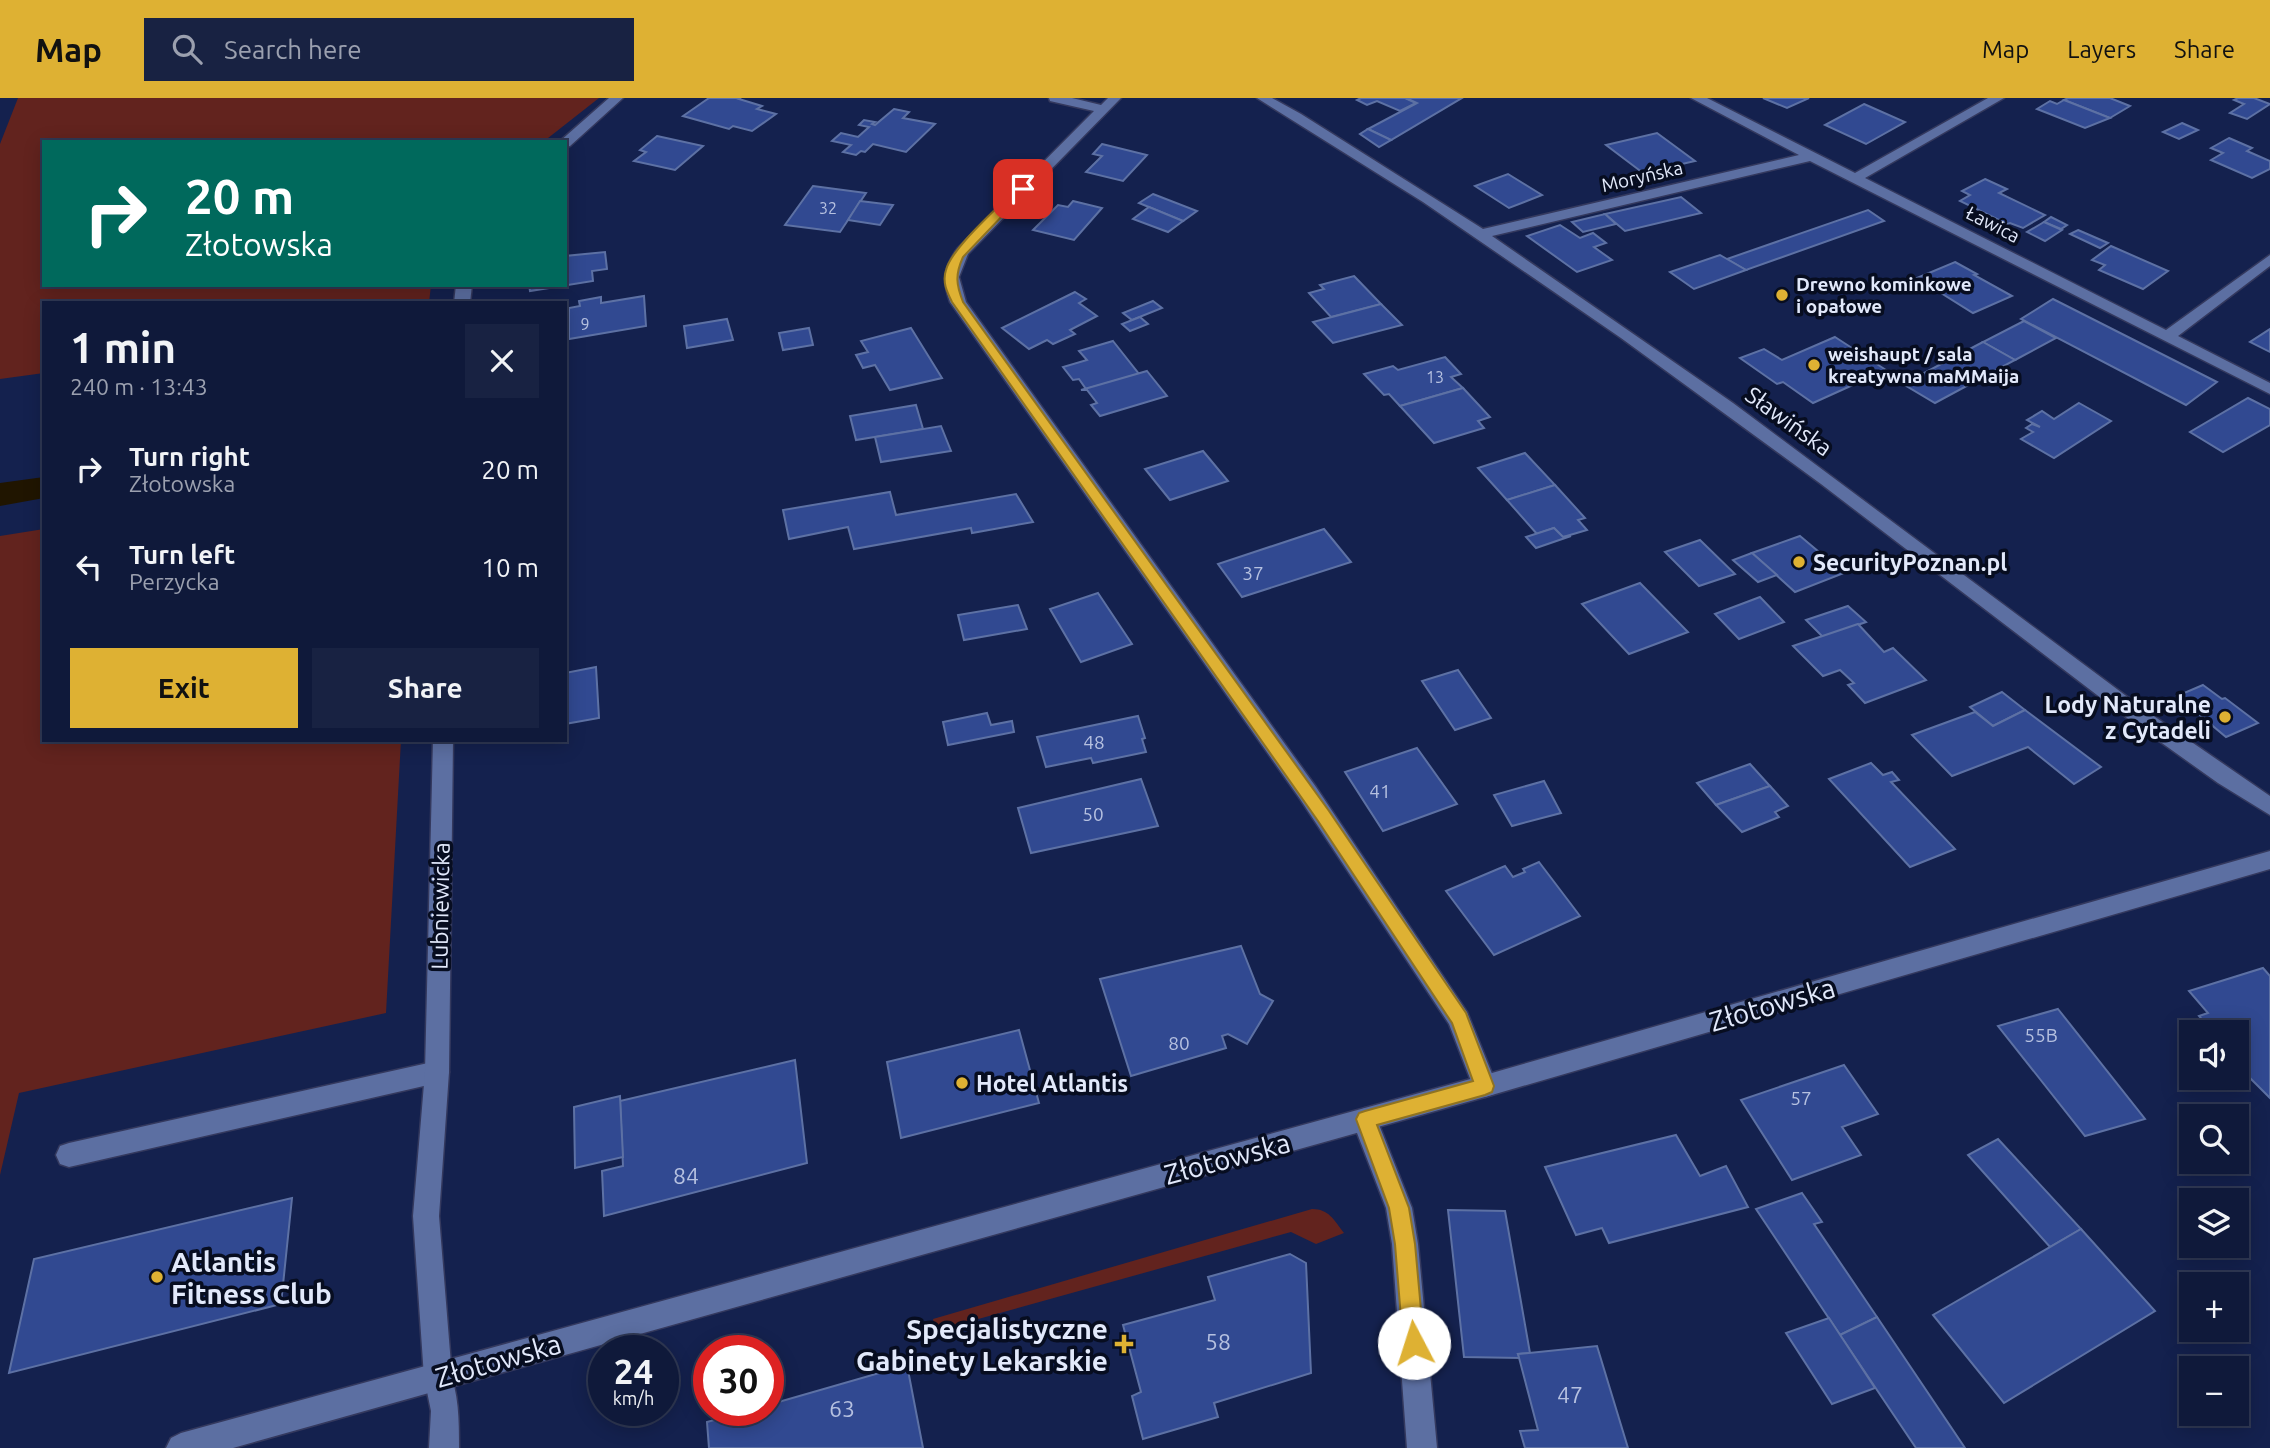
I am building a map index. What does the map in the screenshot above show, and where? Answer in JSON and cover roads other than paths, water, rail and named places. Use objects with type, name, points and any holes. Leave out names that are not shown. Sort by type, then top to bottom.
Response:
[{"type":"street","points":[[567,141],[617,98]]},
{"type":"street","points":[[1055,98],[1109,104]]},
{"type":"street","name":"Ławica","points":[[1697,98],[2268,388]]},
{"type":"street","points":[[1854,178],[1998,98]]},
{"type":"street","name":"Sławińska","points":[[1264,99],[1354,152],[1480,234],[1673,367],[1811,467],[2197,760],[2270,807]]},
{"type":"street","points":[[1109,104],[969,243],[951,271],[950,285],[958,302],[1308,793],[1459,1019],[1485,1086]]},
{"type":"street","name":"Moryńska","points":[[1480,234],[1812,156]]},
{"type":"street","points":[[2168,336],[2270,259]]},
{"type":"street","name":"Lubniewicka","points":[[443,742],[437,1072],[426,1216],[438,1377],[445,1411],[444,1448]]},
{"type":"street","name":"Złotowska","points":[[181,1448],[1485,1086],[2270,860]]},
{"type":"street","points":[[69,1155],[437,1072]]},
{"type":"street","points":[[1365,1119],[1399,1208],[1405,1244],[1422,1448]]},
{"type":"place","name":"Drewno kominkowe i opałowe","points":[[1782,295]]},
{"type":"place","name":"weishaupt / sala kreatywna maMMaija","points":[[1814,365]]},
{"type":"place","name":"SecurityPoznan.pl","points":[[1799,562]]},
{"type":"place","name":"Lody Naturalne z Cytadeli","points":[[2225,717]]},
{"type":"place","name":"Hotel Atlantis","points":[[962,1083]]},
{"type":"place","name":"Atlantis Fitness Club","points":[[157,1277]]},
{"type":"place","name":"Specjalistyczne Gabinety Lekarskie","points":[[1124,1344]]}]
